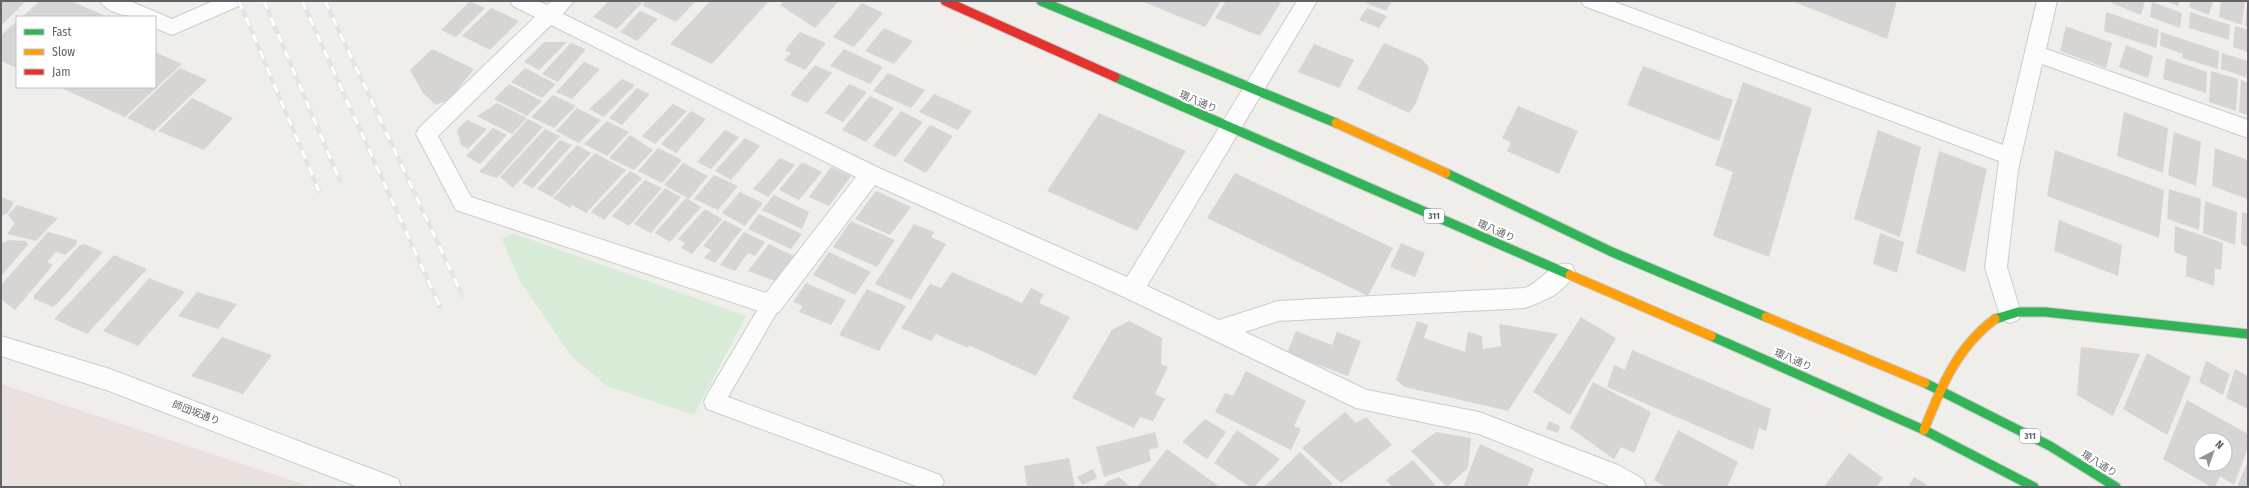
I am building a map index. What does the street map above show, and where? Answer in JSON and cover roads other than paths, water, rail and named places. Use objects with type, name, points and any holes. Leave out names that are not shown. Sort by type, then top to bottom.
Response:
[{"type":"main road","name":"環八通り","points":[[945,1],[1231,128],[1924,430],[2034,487]]},
{"type":"main road","name":"環八通り","points":[[1041,1],[1255,88],[1396,149],[1612,252],[1940,390],[2050,446],[2116,487]]},
{"type":"main road","points":[[1924,430],[1940,390],[1971,339],[1995,319],[2010,313],[2070,315],[2179,324],[2248,334]]},
{"type":"street","points":[[110,1],[146,16]]},
{"type":"street","points":[[156,20],[172,27],[232,1]]},
{"type":"street","points":[[520,1],[556,8],[871,174],[1132,290],[1364,400],[1478,423],[1618,477],[1634,487]]},
{"type":"street","points":[[1132,290],[1307,1]]},
{"type":"street","points":[[1591,1],[2009,156]]},
{"type":"street","points":[[2010,313],[1996,267],[2009,156],[2047,1]]},
{"type":"street","points":[[556,8],[426,134],[464,204],[771,305],[871,174]]},
{"type":"street","points":[[2035,53],[2248,129]]},
{"type":"street","points":[[1217,330],[1278,311],[1525,298],[1543,291],[1564,272]]},
{"type":"street","name":"師団坂通り","points":[[1,346],[110,380],[390,487]]},
{"type":"lane","points":[[771,305],[714,402],[933,482]]},
{"type":"railway","points":[[239,1],[319,191]]},
{"type":"railway","points":[[264,1],[340,181]]},
{"type":"railway","points":[[302,1],[440,307]]},
{"type":"railway","points":[[325,1],[462,295]]}]
